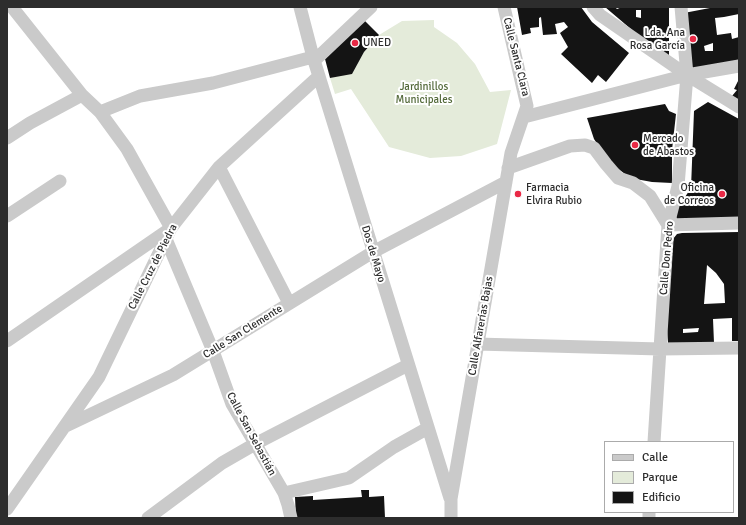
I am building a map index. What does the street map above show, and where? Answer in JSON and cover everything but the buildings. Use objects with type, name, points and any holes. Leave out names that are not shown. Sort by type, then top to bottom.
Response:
[{"type":"street","name":"Calle San Sebastián","points":[[12,7],[82,95],[100,112],[126,149],[168,234],[232,404],[284,493],[292,518]]},
{"type":"street","name":"Dos de Mayo","points":[[300,7],[313,59],[450,500]]},
{"type":"street","points":[[100,112],[140,96],[213,83],[313,59],[370,7]]},
{"type":"street","name":"Calle Santa Clara","points":[[504,7],[527,106],[511,153]]},
{"type":"street","points":[[593,7],[600,15],[687,75],[739,107]]},
{"type":"street","name":"Calle Don Pedro","points":[[654,441],[668,225],[678,186],[687,75],[681,7]]},
{"type":"street","points":[[524,117],[687,75],[739,66]]},
{"type":"street","name":"Calle Cruz de Piedra","points":[[64,427],[99,377],[168,234],[219,167],[319,76]]},
{"type":"street","points":[[7,138],[30,123],[82,95]]},
{"type":"street","points":[[508,168],[570,146],[586,145],[594,148],[618,178],[633,183],[650,196],[668,225],[739,223]]},
{"type":"street","name":"Calle Alfarerías Bajas","points":[[450,500],[511,153]]},
{"type":"street","points":[[219,167],[290,303]]},
{"type":"street","points":[[7,216],[60,181]]},
{"type":"street","name":"Calle San Clemente","points":[[7,509],[64,427],[173,375],[373,252],[506,182]]},
{"type":"street","points":[[7,341],[168,234]]},
{"type":"street","points":[[477,344],[660,349],[739,348]]},
{"type":"street","points":[[151,517],[222,463],[255,444],[408,364]]},
{"type":"street","points":[[284,493],[349,478],[394,447],[428,428]]},
{"type":"street","points":[[450,500],[450,518]]},
{"type":"green space","name":"Jardinillos Municipales","points":[[434,20],[434,27],[457,43],[475,64],[490,92],[511,90],[497,144],[461,156],[430,158],[389,147],[351,89],[335,94],[330,78],[352,73],[364,52],[379,35],[402,21]]},
{"type":"place","name":"Lda. Ana Rosa García","points":[[693,39]]},
{"type":"place","name":"UNED","points":[[355,43]]},
{"type":"place","name":"Mercado de Abastos","points":[[635,145]]},
{"type":"place","name":"Farmacia Elvira Rubio","points":[[518,194]]},
{"type":"place","name":"Oficina de Correos","points":[[722,194]]}]
